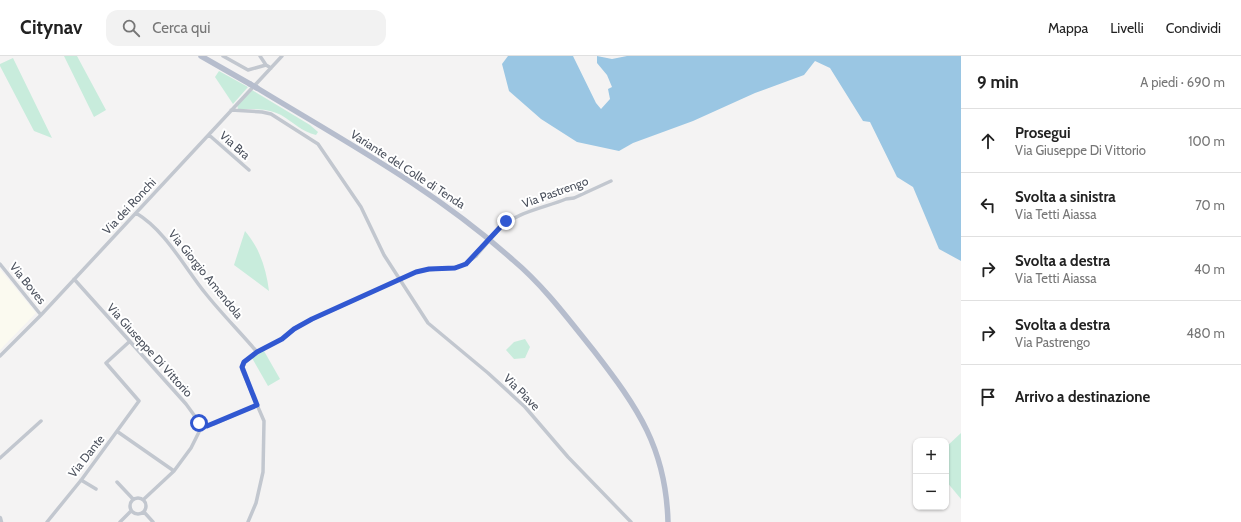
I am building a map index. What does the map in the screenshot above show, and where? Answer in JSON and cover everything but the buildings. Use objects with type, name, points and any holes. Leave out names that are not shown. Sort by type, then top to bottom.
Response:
[{"type":"main road","name":"Variante del Colle di Tenda","points":[[201,56],[400,174],[454,210],[515,261],[564,314],[613,375],[635,408],[649,432],[658,455],[665,481],[668,522]]},
{"type":"street","points":[[223,56],[248,70],[266,65]]},
{"type":"street","points":[[260,56],[266,65],[271,68]]},
{"type":"street","name":"Via dei Ronchi","points":[[0,356],[41,315],[282,56]]},
{"type":"street","name":"Via Piave","points":[[231,110],[271,114],[318,144],[361,207],[384,255],[428,323],[488,373],[525,407],[568,457],[631,522]]},
{"type":"street","name":"Via Bra","points":[[209,135],[249,170]]},
{"type":"street","name":"Via Pastrengo","points":[[257,405],[242,367],[244,362],[257,352],[282,339],[300,325],[400,279],[424,270],[455,268],[466,264],[476,256],[506,221],[516,216],[566,199],[574,198],[611,181]]},
{"type":"street","name":"Via Giorgio Amendola","points":[[136,213],[146,219],[159,232],[206,294],[257,352]]},
{"type":"street","name":"Via Boves","points":[[0,264],[41,315]]},
{"type":"street","name":"Via Giuseppe Di Vittorio","points":[[74,279],[192,410],[202,426]]},
{"type":"street","name":"Via Dante","points":[[47,522],[118,432],[139,401],[106,363],[130,342]]},
{"type":"street","points":[[144,500],[174,471],[191,448],[202,426],[214,424],[257,405],[264,421],[263,472],[256,503],[248,522]]},
{"type":"street","points":[[0,458],[41,421]]},
{"type":"street","points":[[118,432],[174,471]]},
{"type":"street","points":[[81,480],[96,489]]},
{"type":"street","points":[[117,482],[133,499]]},
{"type":"street","points":[[131,511],[130,503],[133,499],[138,497],[144,500],[146,507],[144,512]]},
{"type":"street","points":[[131,511],[136,514],[144,512]]},
{"type":"street","points":[[120,522],[131,511]]},
{"type":"street","points":[[144,512],[153,522]]},
{"type":"street","points":[[0,518],[1,522]]},
{"type":"shaded area","points":[[0,269],[36,313],[0,350]]},
{"type":"green space","points":[[64,56],[77,56],[106,110],[94,117]]},
{"type":"green space","points":[[13,58],[52,138],[34,131],[0,66],[0,64]]},
{"type":"green space","points":[[219,71],[248,87],[233,104],[215,77]]},
{"type":"green space","points":[[252,90],[310,125],[318,132],[316,135],[302,129],[281,115],[270,111],[260,109],[238,109],[237,105]]},
{"type":"green space","points":[[245,231],[255,245],[262,259],[269,291],[234,265]]},
{"type":"green space","points":[[525,339],[530,347],[525,358],[514,359],[506,350],[514,342]]},
{"type":"green space","points":[[264,351],[280,379],[268,386],[252,358]]},
{"type":"green space","points":[[961,433],[961,499],[949,485],[949,444]]},
{"type":"water","points":[[508,56],[573,56],[596,103],[601,109],[610,99],[608,89],[612,87],[607,75],[597,63],[597,56],[612,59],[627,56],[961,56],[961,261],[939,249],[913,187],[897,177],[870,122],[863,121],[830,68],[815,61],[804,75],[755,93],[693,121],[633,143],[619,151],[577,142],[541,119],[509,91],[502,64]]},
{"type":"route","points":[[199,423],[202,426],[214,424],[257,405],[242,367],[244,362],[257,352],[282,339],[300,325],[416,272],[429,269],[455,268],[466,264],[476,256],[506,221]]}]
